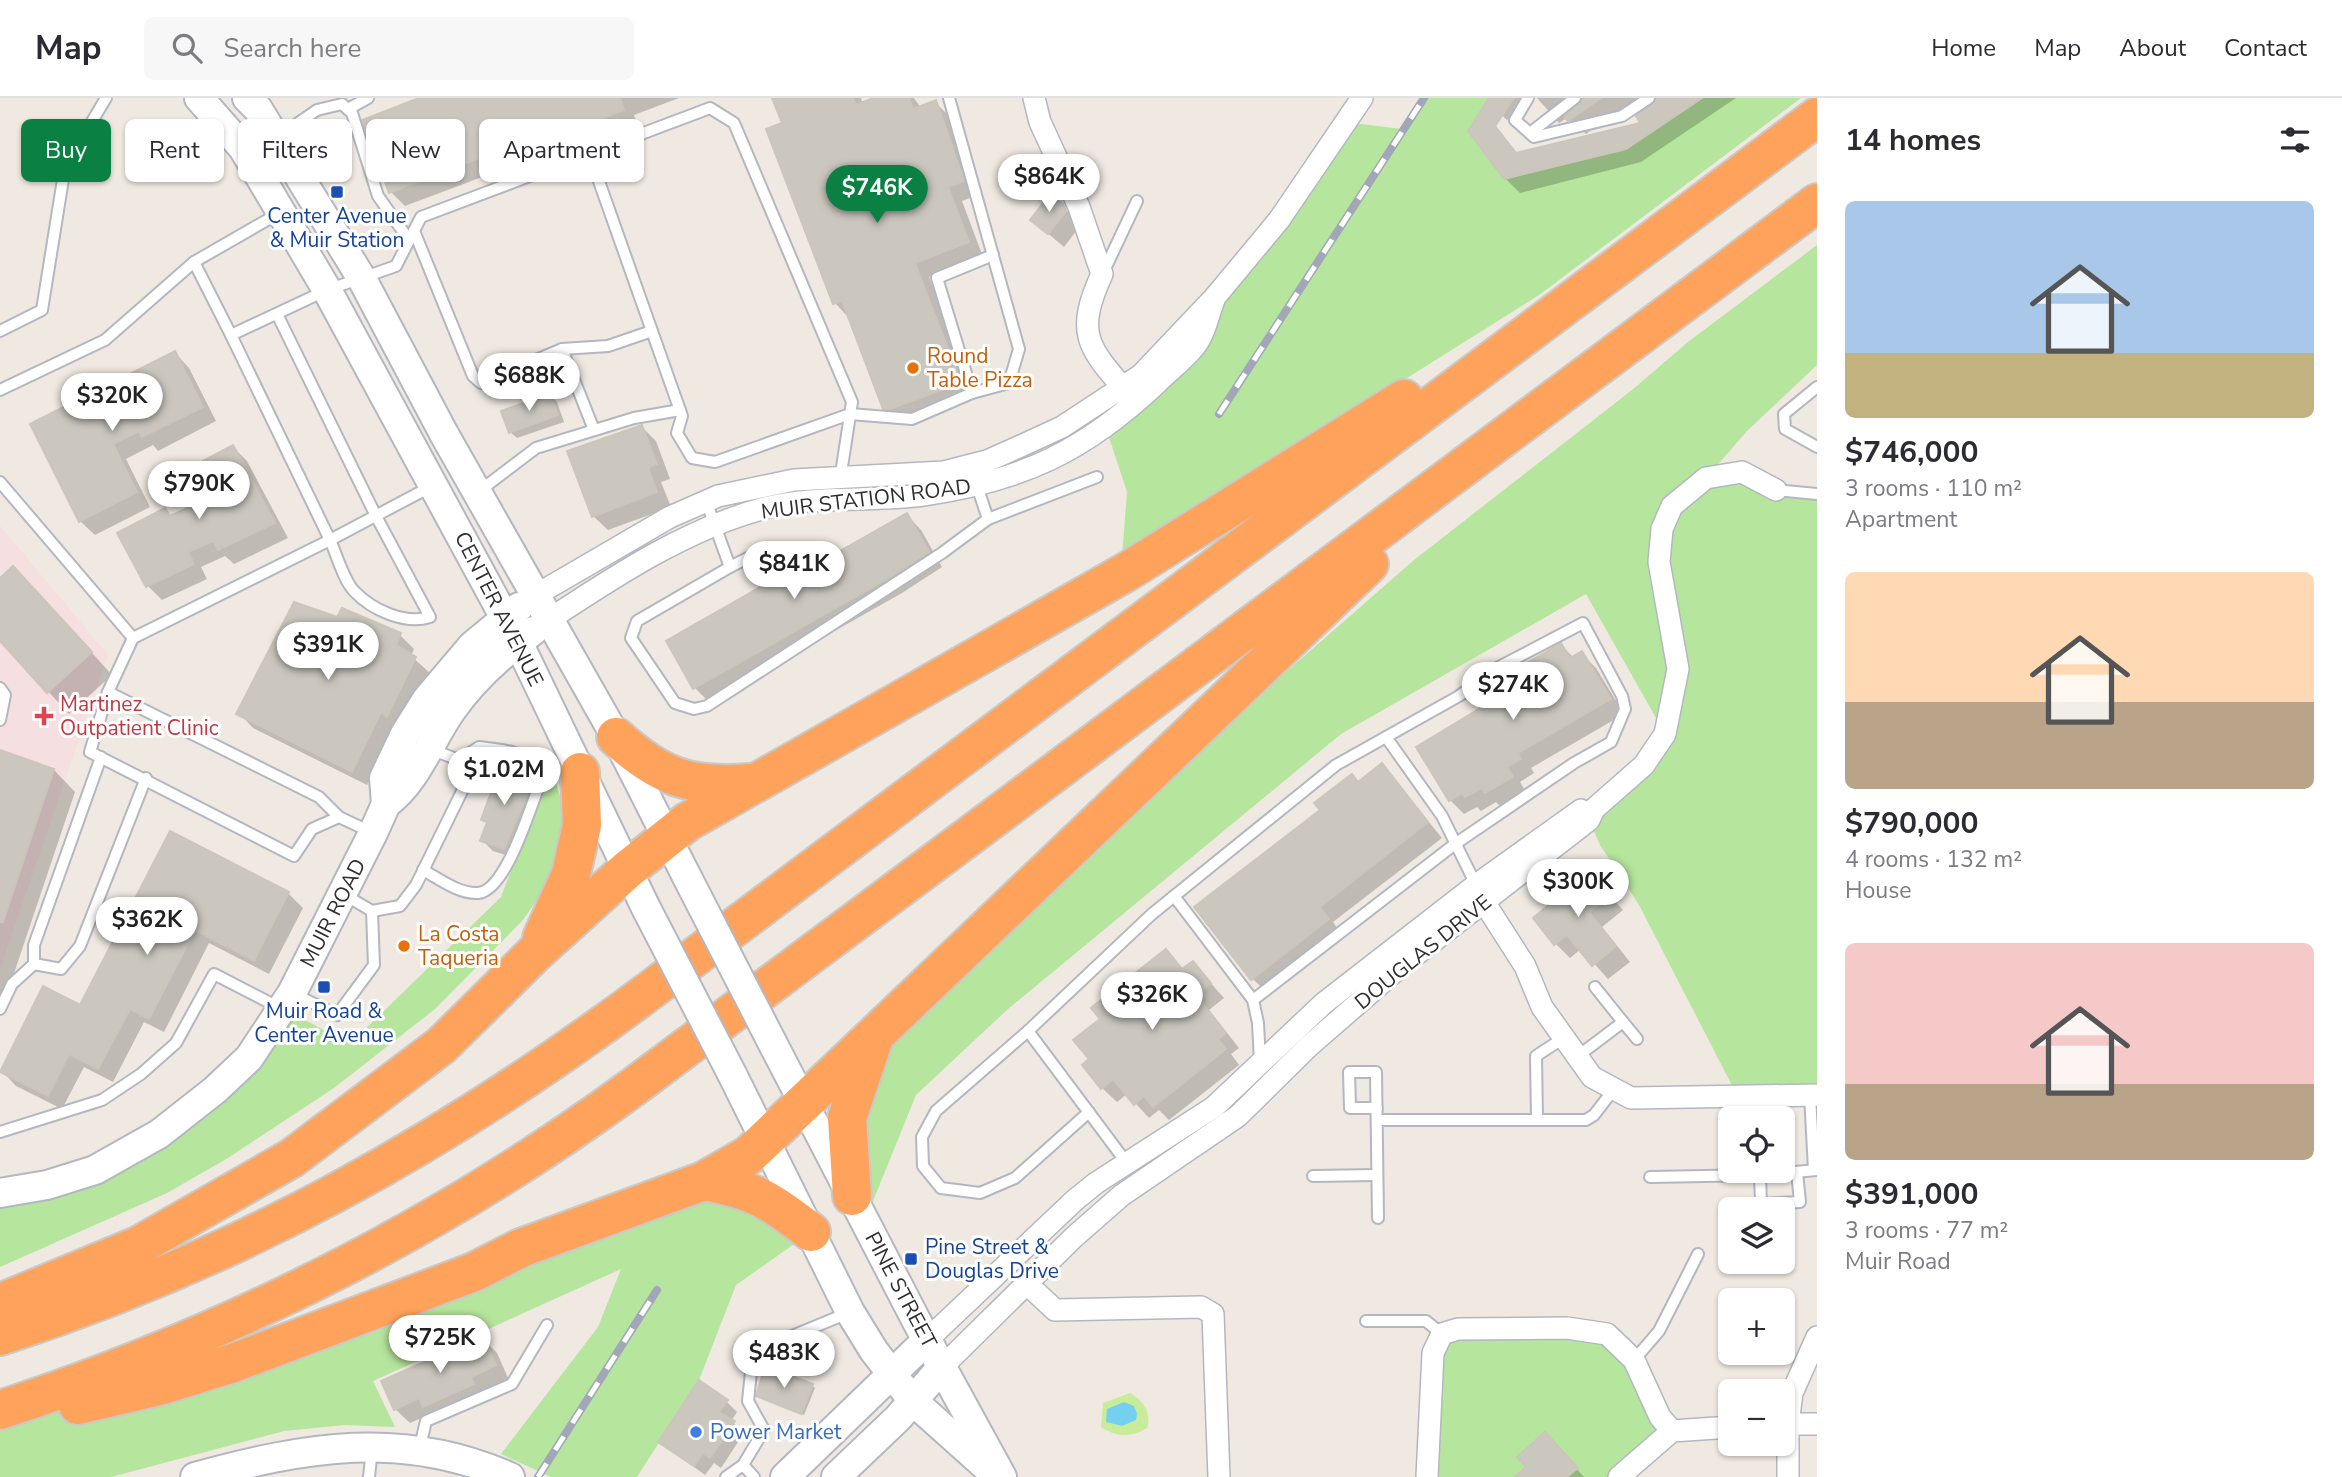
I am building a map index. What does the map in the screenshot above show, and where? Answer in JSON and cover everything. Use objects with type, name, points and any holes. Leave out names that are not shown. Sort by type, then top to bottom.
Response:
[{"type":"highway","points":[[0,1336],[138,1286],[255,1236],[404,1157],[509,1091],[640,999],[1817,117]]},
{"type":"highway","points":[[0,1410],[140,1360],[269,1305],[382,1248],[527,1161],[649,1075],[1815,205]]},
{"type":"highway","points":[[0,1303],[138,1245],[292,1158],[442,1045],[534,954],[667,836],[751,783],[979,658],[1128,571],[1393,405],[1524,337]]},
{"type":"highway","points":[[0,1418],[97,1401],[159,1386],[233,1363],[474,1272],[521,1248],[704,1181],[749,1155],[878,1029],[1510,432]]},
{"type":"highway","points":[[616,737],[656,770],[675,778],[723,785],[751,783]]},
{"type":"highway","points":[[534,954],[571,874],[582,825],[580,772]]},
{"type":"highway","points":[[852,1196],[847,1118],[878,1029]]},
{"type":"highway","points":[[704,1181],[741,1188],[768,1199],[811,1232]]},
{"type":"street","name":"CENTER AVENUE","points":[[200,98],[243,148],[327,290],[434,485],[519,642],[627,870],[766,1140]]},
{"type":"street","name":"CENTER AVENUE","points":[[247,98],[262,119]]},
{"type":"street","points":[[1034,98],[1040,122],[1079,207],[1102,274],[1087,306],[1087,333],[1095,352],[1130,395]]},
{"type":"street","name":"MUIR STATION ROAD","points":[[543,607],[670,517],[706,501],[794,480],[944,472],[987,461],[1130,395],[1196,345],[1215,297],[1279,220],[1362,98]]},
{"type":"street","name":"CENTER AVENUE","points":[[303,182],[362,279],[616,737],[803,1102]]},
{"type":"street","name":"MUIR STATION ROAD","points":[[543,607],[598,587],[716,525],[766,508],[921,495],[977,486],[1026,471],[1106,428],[1130,395]]},
{"type":"street","name":"DOUGLAS DRIVE","points":[[942,1367],[1026,1283],[1140,1180],[1238,1116],[1319,1037],[1480,894],[1589,820],[1594,809],[1644,765],[1665,734],[1678,669],[1659,562],[1662,530],[1672,506],[1706,478],[1742,472],[1776,490]]},
{"type":"street","name":"MUIR ROAD","points":[[0,1193],[47,1185],[95,1170],[159,1134],[215,1090],[249,1058],[287,1001],[373,833],[386,804],[384,778],[405,734],[449,672],[472,646],[505,616],[543,607]]},
{"type":"street","name":"MUIR ROAD","points":[[386,804],[405,790],[428,748],[475,678],[519,642],[543,607]]},
{"type":"street","points":[[785,1477],[1075,1200],[1126,1163],[1214,1107],[1260,1058],[1324,1003],[1480,894],[1525,966],[1542,1007],[1592,1077],[1631,1098],[1814,1095]]},
{"type":"street","name":"PINE STREET","points":[[803,1102],[1000,1477]]},
{"type":"street","name":"PINE STREET","points":[[766,1140],[850,1312],[891,1376],[913,1401],[1000,1477]]},
{"type":"street","points":[[1026,1283],[1055,1310],[1201,1307],[1213,1314],[1220,1477]]},
{"type":"street","points":[[1427,1477],[1433,1353],[1442,1334],[1458,1329],[1567,1328],[1607,1334],[1634,1360],[1660,1417],[1672,1430]]},
{"type":"street","points":[[1795,1386],[1817,1337]]},
{"type":"street","points":[[836,1477],[913,1401],[942,1367]]},
{"type":"street","points":[[1795,1424],[1817,1424]]},
{"type":"street","points":[[1619,1477],[1672,1430],[1718,1428]]},
{"type":"street","points":[[195,1477],[273,1456],[330,1448],[372,1447],[458,1458],[502,1473]]},
{"type":"street","points":[[1787,1456],[1788,1477]]},
{"type":"lane","points":[[0,331],[42,310],[65,167],[106,98]]},
{"type":"lane","points":[[348,109],[369,98]]},
{"type":"lane","points":[[599,182],[682,416],[677,433],[692,458],[715,462],[850,414],[912,419],[972,393],[1009,383],[1019,349],[949,98]]},
{"type":"lane","points":[[1528,98],[1515,120],[1534,137],[1622,116],[1649,98]]},
{"type":"lane","points":[[1530,133],[1576,98]]},
{"type":"lane","points":[[304,119],[317,110],[342,104],[352,113],[378,196],[412,236],[473,376],[481,383],[562,349],[608,346],[652,331]]},
{"type":"lane","points":[[644,133],[710,108],[734,123],[852,402],[836,501]]},
{"type":"lane","points":[[231,335],[327,290],[396,266],[421,217],[513,182]]},
{"type":"lane","points":[[1102,274],[1137,201]]},
{"type":"lane","points":[[0,390],[105,340],[194,262],[281,212]]},
{"type":"lane","points":[[972,393],[937,278],[993,255]]},
{"type":"lane","points":[[194,262],[354,590],[389,615],[418,620],[430,617],[376,516],[277,314]]},
{"type":"lane","points":[[562,349],[594,430]]},
{"type":"lane","points":[[1817,387],[1784,414],[1785,429],[1817,447]]},
{"type":"lane","points":[[478,492],[536,449],[634,418],[680,410]]},
{"type":"lane","points":[[767,548],[637,621],[631,629],[631,638],[675,703],[694,709],[707,706],[943,553],[988,519],[1097,477]]},
{"type":"lane","points":[[0,482],[133,638]]},
{"type":"lane","points":[[339,817],[312,829],[294,856],[146,778],[90,752],[108,692],[133,638],[434,485]]},
{"type":"lane","points":[[977,486],[988,519]]},
{"type":"lane","points":[[1776,490],[1817,494]]},
{"type":"lane","points":[[706,501],[730,567]]},
{"type":"lane","points":[[1089,1112],[1015,1178],[980,1193],[941,1188],[923,1166],[922,1137],[936,1111],[1028,1031],[1174,896],[1336,765],[1459,696],[1497,668],[1583,623],[1622,696],[1625,709],[1611,742],[1574,763],[1455,844],[1254,1000]]},
{"type":"lane","points":[[0,688],[5,695],[0,720]]},
{"type":"lane","points":[[108,692],[319,797],[339,817],[373,833]]},
{"type":"lane","points":[[1386,737],[1442,816],[1480,894]]},
{"type":"lane","points":[[423,870],[463,891],[479,893],[493,888],[506,867],[540,783],[537,770],[528,758],[516,752],[479,747],[459,760]]},
{"type":"lane","points":[[343,894],[372,911],[400,906],[423,870],[469,777],[459,760],[428,748]]},
{"type":"lane","points":[[0,1009],[12,984],[34,964],[34,945],[101,757]]},
{"type":"lane","points":[[34,964],[61,969],[80,946],[146,778]]},
{"type":"lane","points":[[1174,896],[1254,1000],[1260,1058]]},
{"type":"lane","points":[[0,1132],[102,1100],[141,1073],[176,1043],[214,974],[337,1016],[374,965],[372,911]]},
{"type":"lane","points":[[1595,987],[1637,1039]]},
{"type":"lane","points":[[1578,1056],[1623,1022]]},
{"type":"lane","points":[[1028,1031],[1140,1180]]},
{"type":"lane","points":[[1537,1119],[1536,1056],[1565,1037]]},
{"type":"lane","points":[[1377,1120],[1586,1120],[1594,1115],[1614,1089]]},
{"type":"lane","points":[[1760,1183],[1761,1204],[1800,1202],[1797,1172],[1815,1170],[1814,1095]]},
{"type":"lane","points":[[1377,1108],[1378,1217]]},
{"type":"lane","points":[[1313,1176],[1377,1175]]},
{"type":"lane","points":[[1650,1177],[1718,1176]]},
{"type":"lane","points":[[1634,1360],[1659,1331],[1698,1254]]},
{"type":"lane","points":[[726,1477],[743,1465],[764,1430],[747,1401],[753,1352],[850,1312]]},
{"type":"lane","points":[[1366,1321],[1426,1321],[1442,1334]]},
{"type":"lane","points":[[419,1451],[426,1421],[512,1384],[547,1325]]},
{"type":"lane","points":[[369,1477],[372,1447]]},
{"type":"lane","points":[[743,1465],[754,1477]]},
{"type":"shaded area","name":"Martinez Outpatient Clinic","points":[[0,526],[108,655],[0,969]]},
{"type":"green space","points":[[1424,98],[1489,98],[1468,131],[1504,179],[1626,149],[1702,98],[1801,98],[1539,295],[1122,557],[1127,492],[1106,428],[1215,297],[1344,122],[1402,129]]},
{"type":"green space","points":[[1817,245],[1817,365],[1747,431],[1707,477],[1742,472],[1776,490],[1817,499],[1817,1095],[1738,1097],[1639,905],[1600,845],[1589,820],[1665,734],[1586,594],[1341,734],[1008,1009],[916,1095],[865,1221],[846,1143],[878,1029],[1414,560],[1632,390],[1688,342]]},
{"type":"green space","points":[[556,783],[567,820],[552,878],[523,920],[435,1009],[334,1088],[228,1158],[167,1193],[0,1267],[0,1193],[95,1170],[292,1013],[350,1044],[501,897],[542,789]]},
{"type":"green space","points":[[704,1181],[811,1232],[736,1285],[699,1380],[637,1477],[551,1477],[501,1454],[598,1327],[621,1269],[373,1381],[395,1427],[345,1425],[284,1431],[111,1477],[0,1477],[0,1418],[41,1413]]},
{"type":"green space","points":[[1442,1334],[1607,1334],[1672,1431],[1619,1477],[1427,1477]]},
{"type":"green space","points":[[1130,1393],[1145,1408],[1147,1428],[1124,1435],[1101,1427],[1103,1403]]},
{"type":"water","points":[[1124,1402],[1134,1406],[1136,1420],[1122,1426],[1106,1422],[1107,1409]]},
{"type":"building","points":[[419,98],[620,98],[624,110],[600,119],[479,119],[479,158],[465,163],[465,119],[366,119],[366,131],[362,120]]},
{"type":"building","points":[[772,98],[853,98],[856,105],[873,98],[909,98],[913,109],[936,100],[964,181],[948,187],[969,242],[915,263],[961,383],[890,409],[883,409],[842,301],[833,304],[766,129],[782,123]]},
{"type":"building","points":[[1489,98],[1514,98],[1495,126],[1516,153],[1640,123],[1636,116],[1654,104],[1657,98],[1702,98],[1626,149],[1504,179],[1468,131]]},
{"type":"building","points":[[1583,98],[1601,98],[1568,121],[1564,117]]},
{"type":"building","points":[[385,182],[417,182],[389,193]]},
{"type":"building","points":[[1050,194],[1063,204],[1066,211],[1048,234],[1030,220]]},
{"type":"building","points":[[175,351],[203,407],[142,437],[139,431],[113,444],[137,492],[79,522],[30,424],[89,394],[94,405],[119,393],[114,382]]},
{"type":"building","points":[[550,394],[558,415],[509,433],[501,411]]},
{"type":"building","points":[[642,425],[657,464],[648,467],[657,492],[592,517],[567,451]]},
{"type":"building","points":[[233,445],[275,523],[218,550],[213,541],[188,552],[194,564],[146,587],[117,533],[165,508],[170,516],[196,504],[191,494],[214,482],[203,461]]},
{"type":"building","points":[[907,513],[929,552],[887,579],[693,689],[666,641],[785,573],[776,556],[788,549],[801,573]]},
{"type":"building","points":[[13,566],[92,652],[47,693],[0,641],[0,578]]},
{"type":"building","points":[[294,602],[337,617],[342,608],[401,633],[396,645],[416,657],[387,717],[381,712],[352,772],[236,714]]},
{"type":"building","points":[[1561,643],[1570,658],[1582,651],[1611,699],[1518,753],[1521,759],[1507,767],[1513,777],[1485,793],[1482,788],[1465,797],[1462,793],[1449,801],[1416,747],[1502,695],[1494,682]]},
{"type":"building","points":[[0,750],[54,769],[3,922],[0,922]]},
{"type":"building","points":[[1382,763],[1428,822],[1320,907],[1329,919],[1251,980],[1194,907],[1320,810],[1314,803],[1352,774],[1358,782]]},
{"type":"building","points":[[500,768],[531,779],[532,783],[504,849],[480,841],[487,822],[481,820]]},
{"type":"building","points":[[170,831],[289,892],[254,961],[195,930],[149,1019],[130,1009],[98,1069],[69,1054],[48,1096],[0,1072],[43,986],[80,1005]]},
{"type":"building","points":[[1590,871],[1610,895],[1589,912],[1616,946],[1592,966],[1567,935],[1554,945],[1533,918]]},
{"type":"building","points":[[1166,949],[1182,969],[1193,961],[1211,983],[1196,995],[1226,1033],[1218,1039],[1226,1049],[1153,1107],[1144,1096],[1134,1105],[1113,1079],[1101,1089],[1082,1065],[1089,1059],[1073,1040],[1100,1019],[1091,1008]]},
{"type":"building","points":[[483,1336],[496,1365],[471,1377],[474,1384],[423,1407],[419,1398],[394,1410],[381,1381]]},
{"type":"building","points":[[765,1366],[813,1384],[801,1414],[756,1396]]},
{"type":"building","name":"Power Market","points":[[699,1380],[728,1400],[719,1412],[735,1421],[710,1458],[703,1453],[694,1466],[658,1442]]},
{"type":"building","points":[[1545,1432],[1578,1468],[1567,1477],[1515,1477],[1526,1467],[1517,1457]]},
{"type":"railway","points":[[1219,414],[1424,98]]},
{"type":"railway","points":[[538,1477],[657,1290]]},
{"type":"place","name":"Center Avenue & Muir Station","points":[[337,192]]},
{"type":"place","name":"Round Table Pizza","points":[[913,368]]},
{"type":"place","name":"Martinez Outpatient Clinic","points":[[44,716]]},
{"type":"place","name":"La Costa Taqueria","points":[[404,946]]},
{"type":"place","name":"Muir Road & Center Avenue","points":[[324,987]]},
{"type":"place","name":"Pine Street & Douglas Drive","points":[[911,1259]]},
{"type":"place","name":"Power Market","points":[[696,1432]]}]
